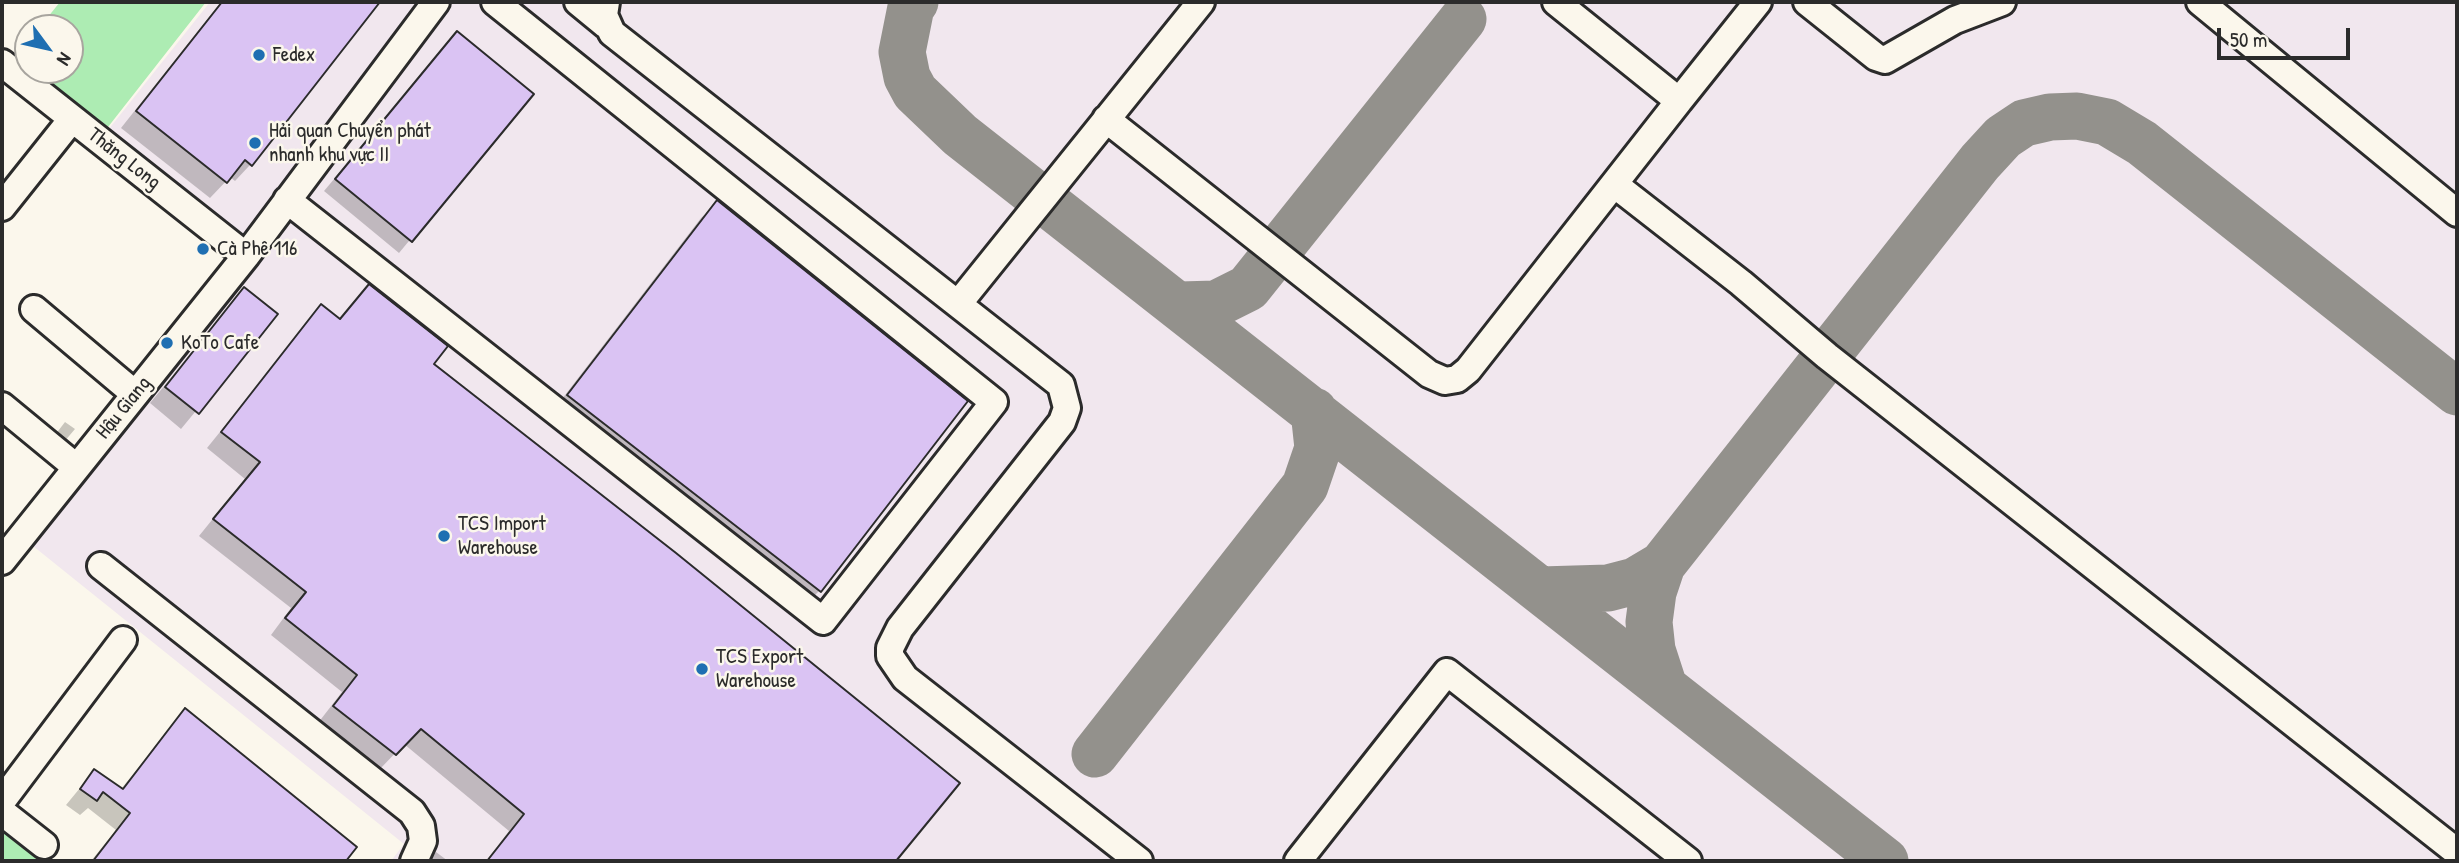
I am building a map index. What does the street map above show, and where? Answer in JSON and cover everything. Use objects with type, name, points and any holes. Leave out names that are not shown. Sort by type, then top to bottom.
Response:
[{"type":"street","name":"Hậu Giang","points":[[5,550],[76,467],[246,256],[436,2]]},
{"type":"street","points":[[287,200],[823,621],[994,402],[495,2]]},
{"type":"street","points":[[578,2],[606,13],[612,33],[1061,385],[1067,408],[1062,422],[900,628],[890,648],[890,656],[905,678],[1139,861]]},
{"type":"street","points":[[958,304],[1201,2]]},
{"type":"street","points":[[1556,2],[1679,101]]},
{"type":"street","points":[[1105,119],[1429,374],[1445,381],[1463,375],[1758,2]]},
{"type":"street","points":[[1807,2],[1877,57],[1885,60],[1955,20],[2002,2]]},
{"type":"street","points":[[2200,2],[2457,213]]},
{"type":"street","name":"Thăng Long","points":[[2,63],[246,256]]},
{"type":"street","points":[[2,207],[72,119]]},
{"type":"street","points":[[1614,184],[1722,268],[1827,356],[2457,852]]},
{"type":"street","points":[[34,309],[135,394]]},
{"type":"street","points":[[6,418],[76,467]]},
{"type":"street","points":[[101,566],[412,811],[421,826],[423,841],[414,861]]},
{"type":"street","points":[[2,801],[123,640]]},
{"type":"street","points":[[1298,861],[1447,673],[1688,861]]},
{"type":"street","points":[[2,812],[44,845]]},
{"type":"shaded area","points":[[210,2],[2457,2],[2457,861],[391,861],[404,844],[33,546],[267,252],[108,130]]},
{"type":"green space","points":[[60,2],[206,2],[108,127],[53,84],[84,84],[84,14],[50,14]]},
{"type":"green space","points":[[2,824],[50,861],[2,861]]},
{"type":"building","name":"Fedex","points":[[222,2],[380,2],[252,166],[245,160],[227,183],[136,111]]},
{"type":"building","points":[[457,31],[534,94],[412,242],[335,179]]},
{"type":"building","points":[[717,200],[968,401],[821,592],[567,395]]},
{"type":"building","points":[[369,284],[448,346],[434,364],[676,553],[960,783],[896,861],[487,861],[524,814],[421,729],[396,755],[333,706],[357,675],[285,618],[306,592],[213,519],[260,462],[221,432],[321,304],[340,319]]},
{"type":"building","points":[[244,287],[278,314],[199,414],[165,387]]},
{"type":"building","points":[[185,708],[357,847],[346,861],[93,861],[130,813],[103,792],[97,801],[80,789],[94,769],[123,789]]},
{"type":"taxiway","points":[[915,2],[911,7],[902,52],[907,77],[915,92],[960,135],[1885,861]]},
{"type":"taxiway","points":[[1180,305],[1216,304],[1248,288],[1463,19]]},
{"type":"taxiway","points":[[1664,687],[1652,650],[1649,622],[1653,592],[1662,565],[1980,162],[2003,137],[2024,123],[2050,117],[2077,116],[2107,122],[2142,143],[2457,392]]},
{"type":"taxiway","points":[[1095,754],[1305,486],[1318,448],[1314,411]]},
{"type":"taxiway","points":[[1541,590],[1608,588],[1635,581],[1662,565]]},
{"type":"place","name":"Fedex","points":[[259,55]]},
{"type":"place","name":"Hải quan Chuyển phát nhanh khu vực II","points":[[255,143]]},
{"type":"place","name":"Cà Phê 116","points":[[203,249]]},
{"type":"place","name":"KoTo Cafe","points":[[167,343]]},
{"type":"place","name":"TCS Import Warehouse","points":[[444,536]]},
{"type":"place","name":"TCS Export Warehouse","points":[[702,669]]}]
